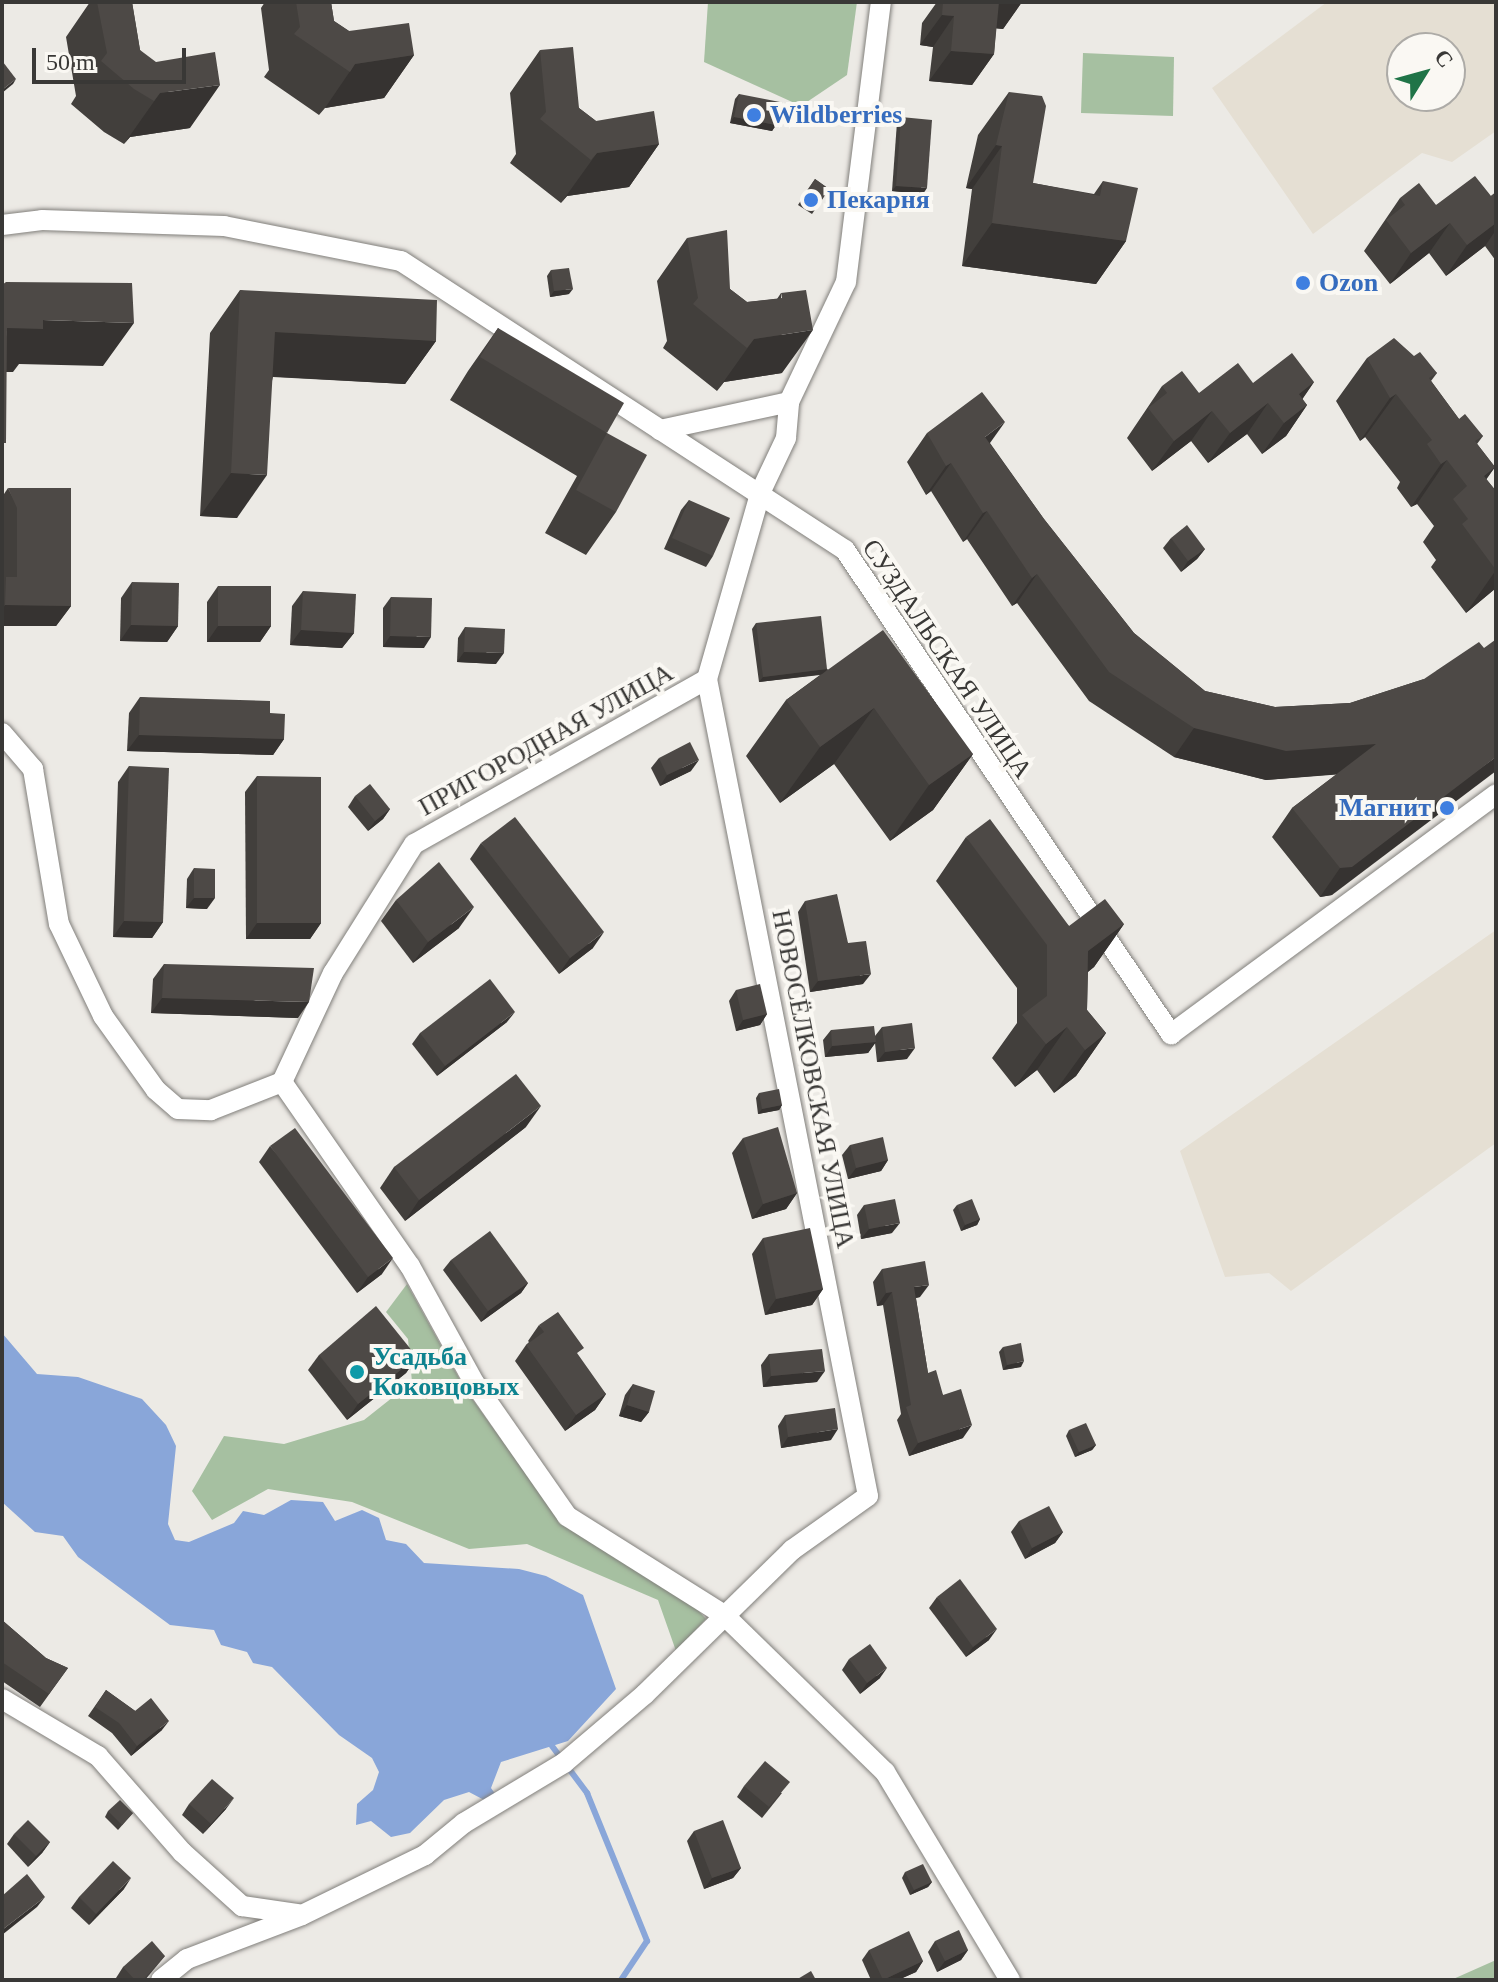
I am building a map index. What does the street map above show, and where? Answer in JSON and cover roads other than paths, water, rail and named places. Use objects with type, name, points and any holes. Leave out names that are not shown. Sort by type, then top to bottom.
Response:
[{"type":"street","name":"НОВОСЁЛКОВСКАЯ УЛИЦА","points":[[724,1615],[792,1550],[868,1496],[707,679],[761,491],[786,438],[789,402],[846,282],[881,2]]},
{"type":"street","name":"СУЗДАЛЬСКАЯ УЛИЦА","points":[[2,225],[42,220],[224,226],[401,261],[660,430],[761,491],[845,550],[1171,1034],[1496,794]]},
{"type":"street","points":[[660,430],[789,402]]},
{"type":"street","name":"ПРИГОРОДНАЯ УЛИЦА","points":[[282,1082],[333,973],[414,844],[707,679]]},
{"type":"street","points":[[2,733],[33,769],[59,924],[103,1016],[156,1090],[178,1109],[211,1110],[282,1082],[410,1266],[475,1384],[567,1516],[724,1615],[885,1772],[1010,1980]]},
{"type":"street","points":[[161,1980],[187,1959],[302,1915],[425,1855],[464,1823],[564,1763],[645,1694],[724,1615]]},
{"type":"street","points":[[2,1699],[98,1756],[182,1852],[242,1906],[302,1915]]},
{"type":"water","points":[[2,1333],[37,1374],[78,1377],[142,1399],[166,1425],[176,1446],[168,1524],[175,1540],[189,1542],[234,1523],[243,1511],[264,1515],[291,1500],[323,1502],[335,1521],[362,1510],[379,1518],[386,1540],[406,1544],[424,1563],[519,1569],[546,1576],[583,1595],[616,1689],[568,1741],[501,1762],[491,1788],[496,1795],[486,1801],[469,1792],[444,1800],[410,1833],[391,1837],[371,1821],[356,1825],[357,1804],[373,1790],[379,1772],[372,1758],[339,1735],[272,1667],[253,1663],[247,1652],[221,1645],[214,1630],[170,1625],[78,1557],[63,1536],[35,1532],[2,1502]]},
{"type":"waterway","points":[[552,1746],[587,1793],[647,1941],[621,1980]]},
{"type":"place","name":"Wildberries","points":[[754,115]]},
{"type":"place","name":"Пекарня","points":[[811,200]]},
{"type":"place","name":"Ozon","points":[[1303,283]]},
{"type":"place","name":"Магнит","points":[[1447,808]]},
{"type":"place","name":"Усадьба Коковцовых","points":[[357,1372]]}]
